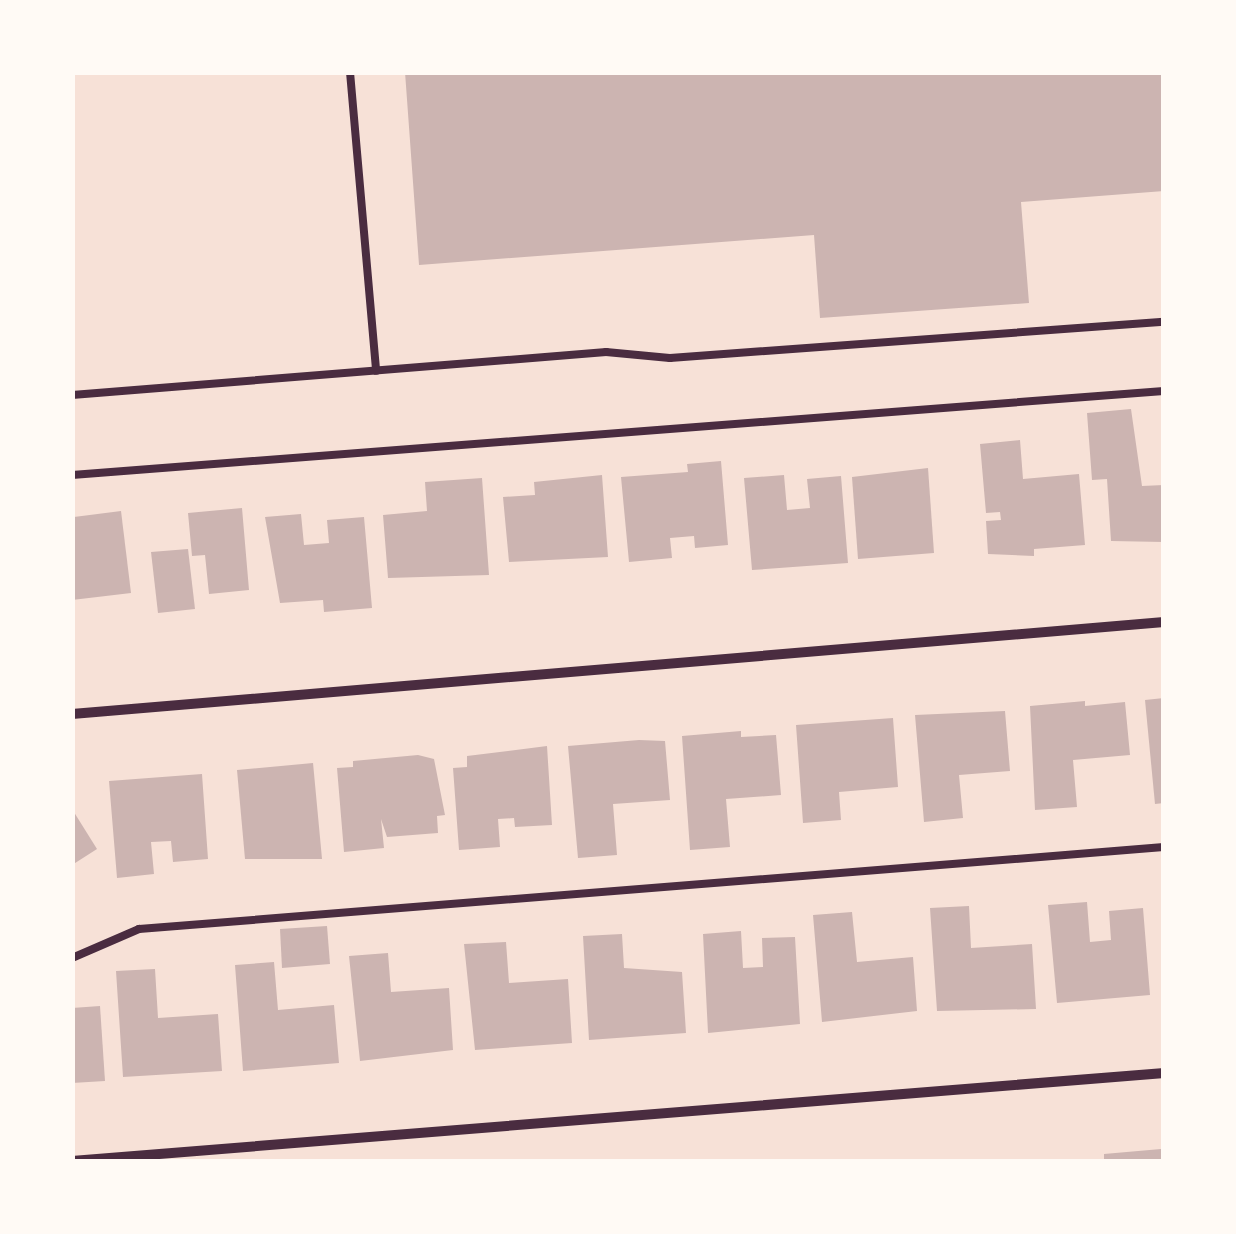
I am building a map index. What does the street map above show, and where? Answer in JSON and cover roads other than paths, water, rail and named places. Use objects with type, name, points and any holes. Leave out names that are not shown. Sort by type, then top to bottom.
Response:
[{"type":"street","points":[[72,714],[1164,622]]},
{"type":"street","points":[[72,1161],[1164,1073]]},
{"type":"lane","points":[[350,72],[376,371]]},
{"type":"lane","points":[[72,396],[606,352],[670,358],[1164,322]]},
{"type":"lane","points":[[72,475],[1164,391]]},
{"type":"lane","points":[[72,958],[138,929],[1164,847]]}]
